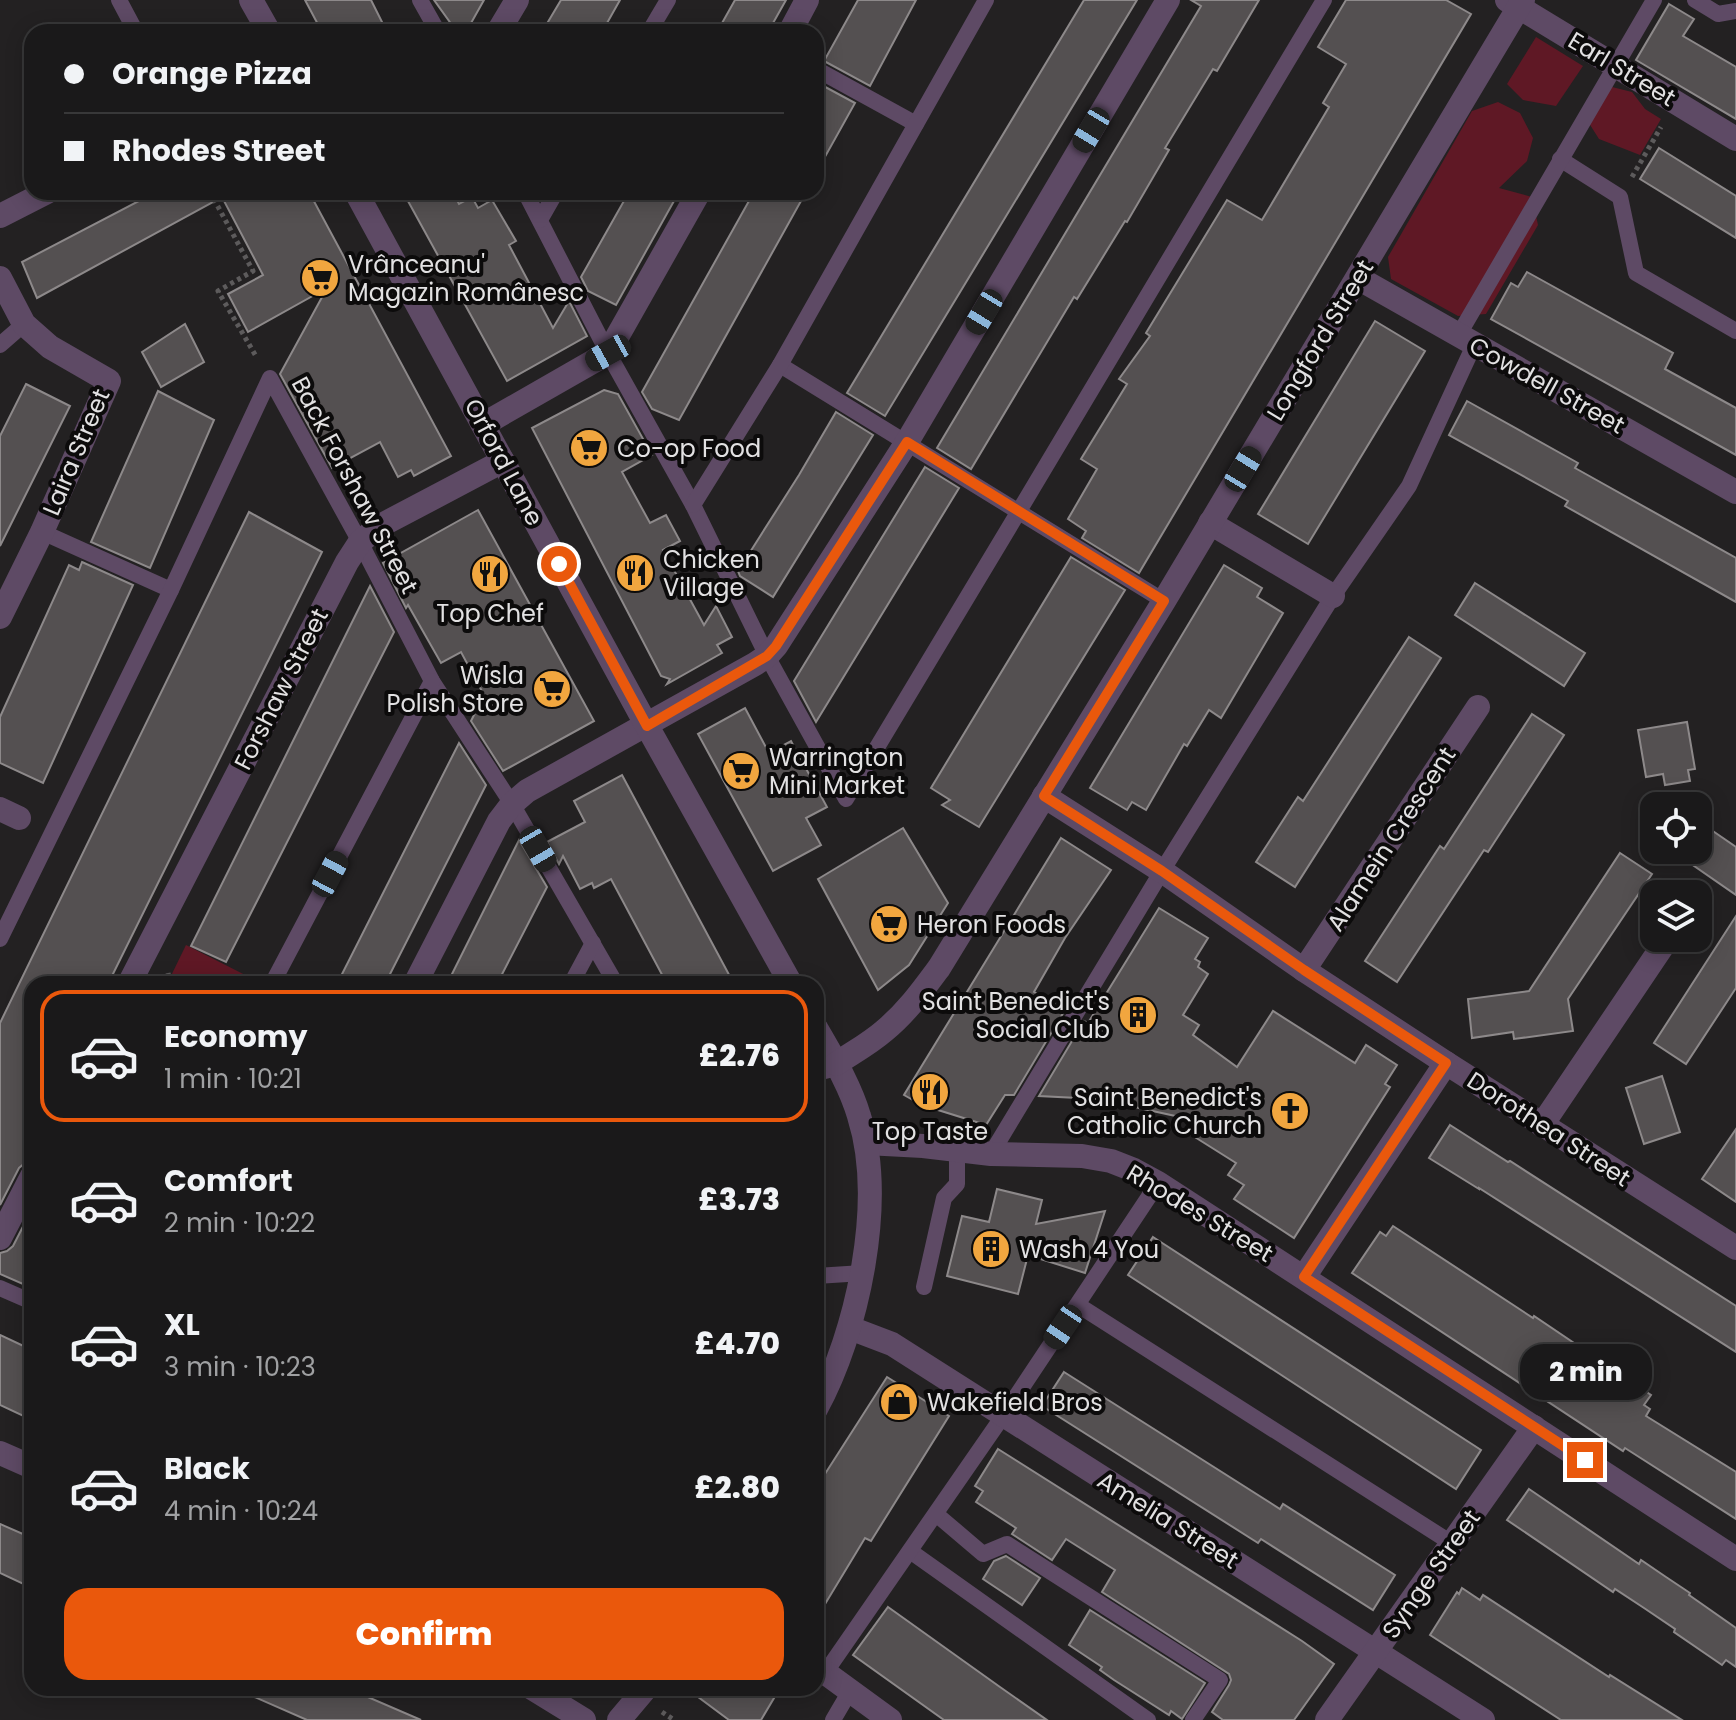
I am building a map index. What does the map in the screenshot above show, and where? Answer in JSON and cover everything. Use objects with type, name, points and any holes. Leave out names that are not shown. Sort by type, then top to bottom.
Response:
[{"type":"street","points":[[251,0],[264,24]]},
{"type":"street","points":[[503,24],[517,0]]},
{"type":"street","points":[[794,24],[807,0]]},
{"type":"street","points":[[419,976],[499,821],[512,804],[527,791],[767,656],[776,646],[907,442],[1168,0]]},
{"type":"street","name":"Earl Street","points":[[1516,2],[1736,139]]},
{"type":"street","name":"Longford Street","points":[[826,1067],[882,1033],[921,993],[939,968],[1358,278],[1516,2]]},
{"type":"street","points":[[0,216],[31,200]]},
{"type":"street","name":"Orford Lane","points":[[360,200],[787,976]]},
{"type":"street","points":[[484,424],[608,353],[694,200]]},
{"type":"street","name":"Laira Street","points":[[0,278],[24,324],[50,347],[109,381],[42,532],[0,617]]},
{"type":"street","name":"Cowdell Street","points":[[1358,278],[1736,492]]},
{"type":"street","name":"Forshaw Street","points":[[133,976],[360,542],[378,527],[503,461]]},
{"type":"street","points":[[1210,523],[1333,596]]},
{"type":"street","name":"Alamein Crescent","points":[[1304,970],[1478,707]]},
{"type":"street","name":"Dorothea Street","points":[[1044,796],[1162,871],[1304,970],[1446,1063],[1736,1248]]},
{"type":"street","points":[[1542,1125],[1659,952]]},
{"type":"street","points":[[1304,1277],[1446,1063]]},
{"type":"street","points":[[824,1393],[837,1367],[850,1328],[863,1273],[869,1201],[866,1143],[851,1093],[826,1067]]},
{"type":"street","name":"Rhodes Street","points":[[866,1143],[991,1154],[1082,1156],[1111,1161],[1134,1170],[1736,1559]]},
{"type":"street","points":[[0,1238],[24,1192]]},
{"type":"street","name":"Amelia Street","points":[[850,1328],[892,1344],[1483,1720]]},
{"type":"street","name":"Synge Street","points":[[1327,1720],[1534,1427]]},
{"type":"street","points":[[0,1453],[24,1464]]},
{"type":"street","points":[[824,1673],[890,1720]]},
{"type":"street","points":[[545,1696],[584,1720]]},
{"type":"street","points":[[619,1720],[639,1696]]},
{"type":"lane","points":[[119,0],[132,24]]},
{"type":"lane","points":[[420,0],[434,24]]},
{"type":"lane","points":[[654,24],[668,0]]},
{"type":"lane","points":[[693,505],[780,365],[986,0]]},
{"type":"lane","points":[[529,200],[608,353],[693,505],[767,656],[846,799],[1324,0]]},
{"type":"lane","points":[[991,1154],[1333,596],[1409,486],[1466,340],[1560,159],[1654,0]]},
{"type":"lane","points":[[1695,0],[1718,14],[1736,11]]},
{"type":"lane","points":[[824,73],[916,124]]},
{"type":"lane","points":[[1560,159],[1620,197],[1636,273],[1736,331]]},
{"type":"lane","points":[[540,220],[551,200]]},
{"type":"lane","points":[[1,345],[24,324]]},
{"type":"lane","points":[[780,365],[1164,601]]},
{"type":"lane","name":"Back Forshaw Street","points":[[270,378],[432,681],[512,804],[612,976]]},
{"type":"lane","name":"Back Forshaw Street","points":[[0,939],[171,590],[270,378]]},
{"type":"lane","points":[[42,532],[171,590]]},
{"type":"lane","points":[[276,976],[432,681]]},
{"type":"lane","points":[[575,976],[593,943]]},
{"type":"lane","points":[[924,1287],[944,1198],[957,1184],[957,1150]]},
{"type":"lane","points":[[824,1665],[936,1514],[1158,1183]]},
{"type":"lane","points":[[824,1275],[863,1273]]},
{"type":"lane","points":[[0,1288],[24,1298]]},
{"type":"lane","points":[[1078,1305],[1453,1544]]},
{"type":"lane","points":[[936,1514],[983,1554],[1007,1544],[1220,1680],[1193,1720]]},
{"type":"lane","points":[[910,1551],[1148,1720]]},
{"type":"lane","points":[[833,1720],[850,1691]]},
{"type":"path","points":[[1620,197],[1676,102]]},
{"type":"path","points":[[214,200],[253,271],[218,291],[270,378]]},
{"type":"path","points":[[662,1712],[674,1720]]},
{"type":"shaded area","points":[[1536,37],[1583,66],[1556,106],[1523,100],[1507,84]]},
{"type":"shaded area","points":[[1612,87],[1632,92],[1645,109],[1661,119],[1640,155],[1599,139],[1587,120]]},
{"type":"shaded area","points":[[1498,102],[1520,113],[1533,138],[1527,161],[1499,188],[1532,197],[1538,225],[1486,314],[1458,316],[1391,279],[1388,257],[1472,111]]},
{"type":"shaded area","points":[[186,945],[247,976],[171,976]]},
{"type":"building","points":[[305,0],[371,0],[383,24],[318,24]]},
{"type":"building","points":[[434,0],[484,0],[470,24],[451,24]]},
{"type":"building","points":[[561,0],[620,0],[606,24],[547,24]]},
{"type":"building","points":[[735,0],[786,0],[772,24],[722,24]]},
{"type":"building","points":[[858,0],[916,0],[870,86],[824,61]]},
{"type":"building","points":[[1084,0],[1137,0],[885,416],[847,393]]},
{"type":"building","points":[[1191,0],[1259,0],[1217,71],[1213,69],[1165,148],[1169,150],[1127,222],[1077,299],[1074,297],[971,469],[937,448],[1201,6]]},
{"type":"building","points":[[1346,0],[1446,0],[1471,14],[1139,573],[1082,538],[1086,531],[1068,519],[1097,469],[1081,459],[1127,384],[1119,379],[1150,336],[1146,333],[1227,200],[1262,220],[1329,107],[1323,103],[1346,64],[1318,47]]},
{"type":"building","points":[[1669,4],[1694,19],[1683,36],[1736,67],[1736,119],[1636,60]]},
{"type":"building","points":[[824,86],[855,103],[824,159]]},
{"type":"building","points":[[1659,148],[1736,196],[1736,238],[1640,179]]},
{"type":"building","points":[[141,200],[217,200],[37,298],[22,262]]},
{"type":"building","points":[[224,200],[313,200],[451,456],[414,476],[411,470],[398,477],[380,442],[332,468],[280,374],[327,288],[248,332],[228,294],[263,275]]},
{"type":"building","points":[[407,200],[457,200],[459,204],[474,200],[478,208],[492,200],[516,241],[509,245],[553,328],[569,301],[587,336],[507,381]]},
{"type":"building","points":[[624,200],[675,200],[616,305],[588,291],[581,277]]},
{"type":"building","points":[[750,200],[802,200],[679,420],[652,409],[642,392]]},
{"type":"building","points":[[1527,272],[1673,353],[1665,369],[1736,408],[1736,455],[1491,319],[1511,283],[1518,287]]},
{"type":"building","points":[[1375,321],[1425,351],[1308,544],[1258,514]]},
{"type":"building","points":[[185,324],[204,362],[161,387],[142,352]]},
{"type":"building","points":[[26,384],[70,406],[0,546],[0,436]]},
{"type":"building","points":[[604,390],[618,394],[652,455],[622,472],[650,523],[666,515],[680,541],[663,550],[704,625],[716,606],[732,637],[717,645],[722,653],[667,684],[670,679],[661,676],[532,428]]},
{"type":"building","points":[[158,391],[214,420],[150,568],[91,542]]},
{"type":"building","points":[[1467,401],[1578,463],[1575,468],[1736,558],[1736,602],[1565,506],[1568,501],[1449,435]]},
{"type":"building","points":[[836,412],[873,435],[773,597],[740,576],[738,571]]},
{"type":"building","points":[[925,467],[959,488],[816,722],[794,681]]},
{"type":"building","points":[[478,510],[594,721],[503,771],[471,721],[484,695],[461,652],[441,663],[408,605],[406,608],[383,563]]},
{"type":"building","points":[[249,512],[322,552],[112,976],[24,976],[24,1164],[0,1205],[0,1023]]},
{"type":"building","points":[[1071,557],[1125,590],[979,827],[942,805],[950,800],[931,788]]},
{"type":"building","points":[[82,562],[133,585],[43,783],[0,763],[0,717],[69,565],[79,570]]},
{"type":"building","points":[[1224,565],[1262,588],[1257,597],[1283,613],[1221,718],[1209,710],[1187,746],[1184,744],[1146,810],[1132,802],[1127,810],[1090,788]]},
{"type":"building","points":[[1475,583],[1585,653],[1564,686],[1455,615]]},
{"type":"building","points":[[370,586],[394,632],[226,962],[191,946]]},
{"type":"building","points":[[1409,637],[1441,658],[1295,887],[1256,862],[1298,797],[1303,801]]},
{"type":"building","points":[[745,708],[769,753],[791,741],[827,807],[806,818],[821,845],[773,871],[698,734]]},
{"type":"building","points":[[1532,714],[1564,735],[1488,852],[1484,850],[1397,982],[1365,961],[1440,846],[1444,849]]},
{"type":"building","points":[[1687,722],[1695,769],[1688,770],[1690,781],[1665,785],[1663,774],[1646,777],[1638,730]]},
{"type":"building","points":[[459,743],[486,785],[389,976],[341,976]]},
{"type":"building","points":[[622,775],[730,976],[663,976],[611,879],[594,888],[592,883],[580,889],[563,856],[559,864],[547,842],[585,822],[574,801]]},
{"type":"building","name":"Heron Foods","points":[[903,828],[948,903],[909,965],[878,990],[818,879]]},
{"type":"building","points":[[1712,830],[1736,847],[1736,895],[1691,864],[1712,864]]},
{"type":"building","points":[[1061,838],[1111,870],[1065,938],[1034,992],[1065,1010],[1014,1095],[1005,1095],[986,1125],[922,1105],[904,1095]]},
{"type":"building","points":[[519,840],[547,887],[501,976],[451,976]]},
{"type":"building","points":[[1620,853],[1652,874],[1648,880],[1640,880],[1640,892],[1568,999],[1573,1031],[1514,1039],[1513,1032],[1472,1038],[1468,999],[1529,991]]},
{"type":"building","points":[[1159,908],[1208,938],[1195,959],[1200,962],[1198,967],[1208,974],[1183,1015],[1199,1025],[1193,1035],[1237,1067],[1273,1011],[1355,1063],[1366,1045],[1397,1065],[1385,1084],[1390,1087],[1294,1238],[1234,1199],[1244,1185],[1228,1175],[1236,1163],[1190,1134],[1198,1121],[1098,1099],[1039,1096],[1084,1021],[1088,1023]]},
{"type":"building","points":[[1736,916],[1736,988],[1686,1064],[1654,1043]]},
{"type":"building","points":[[1662,1076],[1680,1132],[1644,1144],[1626,1088]]},
{"type":"building","points":[[1450,1125],[1736,1306],[1736,1352],[1429,1158]]},
{"type":"building","points":[[1736,1129],[1736,1202],[1702,1179]]},
{"type":"building","name":"Wash 4 You","points":[[997,1189],[1042,1200],[1036,1224],[1105,1211],[1085,1273],[1028,1255],[1018,1294],[947,1276],[962,1216],[989,1222]]},
{"type":"building","points":[[24,1225],[24,1284],[0,1274],[0,1253],[13,1246]]},
{"type":"building","points":[[1393,1226],[1651,1395],[1644,1405],[1650,1409],[1646,1416],[1736,1472],[1736,1519],[1625,1448],[1623,1451],[1352,1273],[1380,1232],[1386,1236]]},
{"type":"building","points":[[1153,1237],[1481,1450],[1456,1489],[1128,1275]]},
{"type":"building","points":[[0,1335],[24,1346],[24,1416],[0,1405]]},
{"type":"building","points":[[1064,1372],[1280,1509],[1283,1504],[1395,1575],[1373,1610],[1261,1539],[1258,1543],[1042,1406]]},
{"type":"building","points":[[887,1377],[949,1416],[871,1541],[865,1538],[824,1606],[824,1475]]},
{"type":"building","points":[[998,1449],[1334,1664],[1294,1720],[1223,1720],[1212,1712],[1229,1685],[1229,1674],[1102,1592],[1115,1570],[1066,1539],[1052,1560],[1012,1534],[1016,1528],[976,1502],[983,1491],[975,1486]]},
{"type":"building","points":[[1529,1489],[1639,1564],[1641,1560],[1736,1628],[1736,1667],[1726,1660],[1722,1665],[1644,1608],[1615,1589],[1613,1592],[1507,1520]]},
{"type":"building","points":[[0,1524],[24,1534],[24,1584],[0,1573]]},
{"type":"building","points":[[1006,1556],[1040,1578],[1022,1605],[983,1579],[994,1561]]},
{"type":"building","points":[[1462,1588],[1480,1600],[1483,1595],[1609,1677],[1682,1720],[1561,1720],[1430,1635]]},
{"type":"building","points":[[888,1607],[1047,1720],[944,1720],[853,1655]]},
{"type":"building","points":[[1090,1610],[1205,1683],[1182,1719],[1171,1711],[1169,1715],[1114,1680],[1100,1670],[1102,1667],[1069,1645]]},
{"type":"building","points":[[252,1696],[366,1696],[421,1720],[307,1720]]},
{"type":"building","points":[[697,1696],[775,1696],[761,1720],[729,1720]]},
{"type":"place","name":"Vrânceanu' Magazin Românesc","points":[[320,278]]},
{"type":"place","name":"Co-op Food","points":[[589,448]]},
{"type":"place","name":"Chicken Village","points":[[635,573]]},
{"type":"place","name":"Top Chef","points":[[490,574]]},
{"type":"place","name":"Wisla Polish Store","points":[[552,689]]},
{"type":"place","name":"Warrington Mini Market","points":[[741,771]]},
{"type":"place","name":"Heron Foods","points":[[889,924]]},
{"type":"place","name":"Saint Benedict's Social Club","points":[[1138,1015]]},
{"type":"place","name":"Top Taste","points":[[930,1092]]},
{"type":"place","name":"Saint Benedict's Catholic Church","points":[[1290,1111]]},
{"type":"place","name":"Wash 4 You","points":[[991,1249]]},
{"type":"place","name":"Wakefield Bros","points":[[899,1402]]},
{"type":"route","points":[[559,564],[647,726],[767,656],[907,442],[1164,601],[1044,796],[1162,871],[1304,970],[1446,1063],[1304,1277],[1585,1460]]}]
